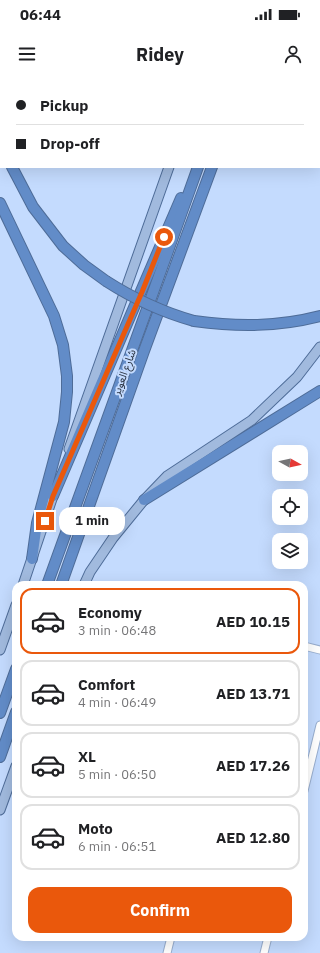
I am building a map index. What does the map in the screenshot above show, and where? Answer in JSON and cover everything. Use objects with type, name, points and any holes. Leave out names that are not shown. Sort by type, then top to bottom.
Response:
[{"type":"highway","points":[[13,168],[33,207],[63,246],[84,265],[106,281],[139,301],[169,314],[194,321],[225,325],[256,326],[287,323],[319,317]]},
{"type":"highway","points":[[53,496],[142,292],[169,223],[196,168]]},
{"type":"highway","name":"شارع العوير","points":[[48,581],[160,274],[196,168]]},
{"type":"highway","name":"شارع العوير","points":[[62,581],[144,351],[212,168]]},
{"type":"highway","points":[[0,202],[54,316],[62,344],[67,376],[64,422],[37,523],[32,559]]},
{"type":"highway","points":[[144,500],[320,391]]},
{"type":"highway","points":[[0,713],[12,681]]},
{"type":"highway","points":[[0,757],[12,723]]},
{"type":"main road","points":[[24,581],[89,390],[169,168]]},
{"type":"main road","points":[[86,581],[90,572],[113,538],[144,500],[167,476],[252,420],[297,377],[320,347]]},
{"type":"main road","points":[[0,650],[12,616]]},
{"type":"main road","points":[[0,810],[12,777]]},
{"type":"street","points":[[308,647],[320,650]]},
{"type":"street","points":[[308,776],[320,725]]},
{"type":"street","points":[[167,953],[170,941]]},
{"type":"street","points":[[264,953],[267,941]]},
{"type":"route","points":[[45,521],[53,496],[113,355],[142,292],[164,237]]}]
